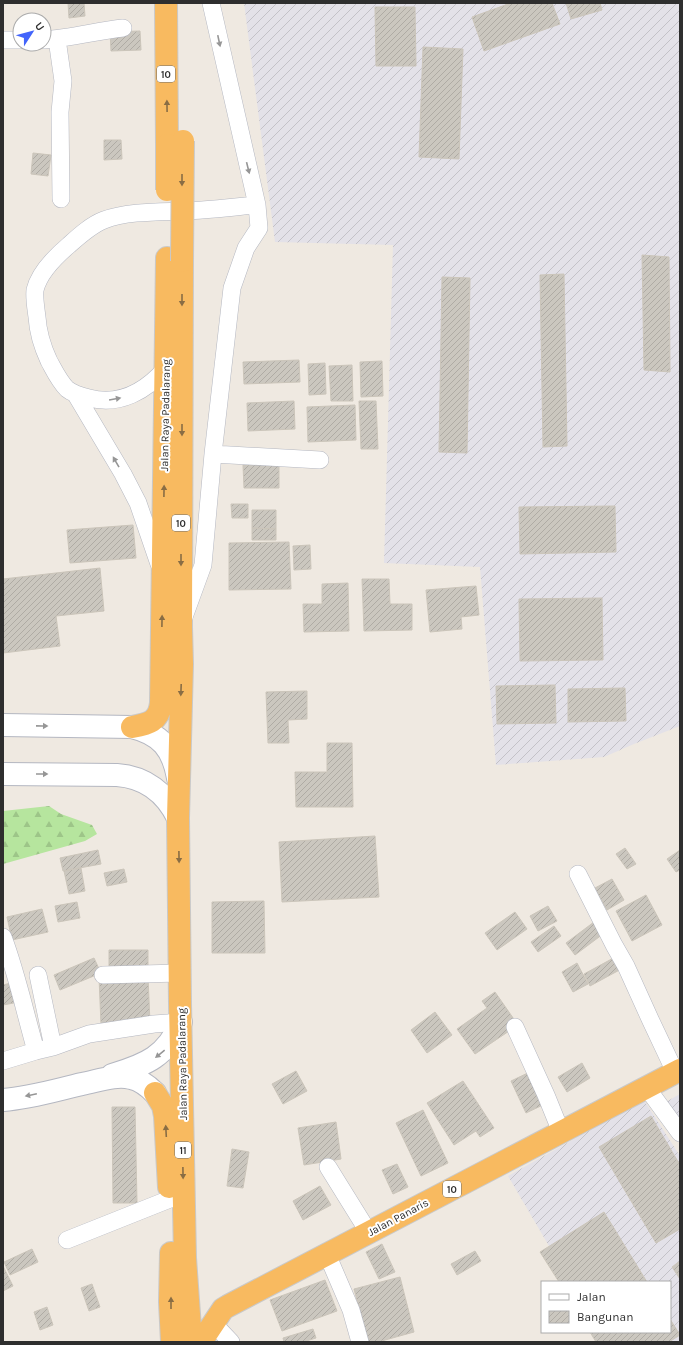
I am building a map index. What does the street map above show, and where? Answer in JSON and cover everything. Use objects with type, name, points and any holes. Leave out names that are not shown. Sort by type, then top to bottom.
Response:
[{"type":"highway","name":"Jalan Raya Padalarang","points":[[166,3],[175,143]]},
{"type":"highway","name":"Jalan Raya Padalarang","points":[[180,3],[175,143],[175,259],[182,664],[178,818],[186,1278],[191,1342]]},
{"type":"highway","name":"Jalan Raya Padalarang","points":[[132,728],[152,722],[157,717],[160,710],[166,368],[175,259]]},
{"type":"highway","name":"Jalan Panaris","points":[[201,1342],[218,1316],[327,1254],[678,1071]]},
{"type":"highway","name":"Jalan Raya Padalarang","points":[[155,1093],[163,1106],[165,1116],[170,1199],[172,1342]]},
{"type":"highway","points":[[186,1278],[191,1290],[203,1304],[218,1316]]},
{"type":"main road","points":[[3,725],[132,728]]},
{"type":"main road","name":"Jalan Raya Padalarang","points":[[132,728],[146,731],[156,736],[168,749],[176,766],[178,785]]},
{"type":"main road","points":[[3,774],[128,776],[147,784],[164,796],[174,809],[178,818]]},
{"type":"main road","points":[[59,1089],[125,1071],[152,1060],[170,1043],[181,1022]]},
{"type":"main road","points":[[3,1100],[21,1098],[105,1079],[126,1077],[142,1082],[155,1093]]},
{"type":"street","points":[[181,627],[203,564],[213,454],[232,288],[246,248],[258,228],[257,206],[211,3]]},
{"type":"street","points":[[52,39],[123,28]]},
{"type":"street","points":[[52,45],[63,81],[60,112],[61,199]]},
{"type":"street","points":[[166,368],[155,381],[129,396],[114,400],[105,401],[76,395],[66,388],[58,378],[40,342],[35,291],[47,268],[54,259],[76,239],[103,220],[148,212],[257,206]]},
{"type":"street","points":[[76,395],[138,502],[163,576]]},
{"type":"street","points":[[213,454],[320,460]]},
{"type":"street","points":[[578,874],[626,966],[650,1020],[678,1071]]},
{"type":"street","points":[[3,937],[12,963],[36,1051]]},
{"type":"street","points":[[103,975],[180,974]]},
{"type":"street","points":[[38,975],[53,1047]]},
{"type":"street","points":[[3,1061],[53,1047],[89,1034],[154,1024],[181,1022]]},
{"type":"street","points":[[515,1027],[561,1132]]},
{"type":"street","points":[[646,1088],[680,1133]]},
{"type":"street","points":[[328,1166],[369,1233]]},
{"type":"street","points":[[67,1240],[170,1199]]},
{"type":"street","points":[[327,1254],[351,1310],[360,1342]]},
{"type":"street","points":[[218,1316],[231,1342]]},
{"type":"shaded area","points":[[244,3],[680,3],[680,726],[604,757],[496,765],[480,567],[384,563],[393,245],[275,242]]},
{"type":"shaded area","points":[[680,1094],[680,1125],[664,1103]]},
{"type":"shaded area","points":[[644,1100],[680,1156],[680,1341],[605,1342],[671,1333],[671,1281],[569,1281],[508,1176]]},
{"type":"green space","points":[[49,806],[61,814],[92,825],[97,834],[85,841],[3,864],[3,811]]},
{"type":"building","points":[[68,3],[84,3],[85,16],[69,18]]},
{"type":"building","points":[[511,3],[552,3],[560,24],[484,51],[472,17]]},
{"type":"building","points":[[566,3],[600,3],[602,10],[571,19]]},
{"type":"building","points":[[375,7],[415,7],[416,66],[376,66]]},
{"type":"building","points":[[140,31],[141,50],[111,51],[110,32]]},
{"type":"building","points":[[423,47],[463,49],[459,159],[419,157]]},
{"type":"building","points":[[104,140],[121,140],[122,159],[104,160]]},
{"type":"building","points":[[33,153],[51,155],[48,176],[31,174]]},
{"type":"building","points":[[642,255],[669,257],[670,372],[644,370]]},
{"type":"building","points":[[564,274],[567,446],[543,447],[540,275]]},
{"type":"building","points":[[442,277],[470,278],[467,453],[439,452]]},
{"type":"building","points":[[299,360],[300,382],[244,384],[243,362]]},
{"type":"building","points":[[382,361],[383,396],[361,397],[360,362]]},
{"type":"building","points":[[325,363],[326,394],[309,395],[308,364]]},
{"type":"building","points":[[352,365],[353,401],[331,401],[329,366]]},
{"type":"building","points":[[294,401],[295,429],[248,431],[247,403]]},
{"type":"building","points":[[359,401],[376,401],[378,449],[361,449]]},
{"type":"building","points":[[355,405],[356,440],[308,442],[307,407]]},
{"type":"building","points":[[279,464],[279,488],[244,488],[243,465]]},
{"type":"building","points":[[231,504],[248,504],[248,518],[232,518]]},
{"type":"building","points":[[615,506],[616,552],[520,554],[519,507]]},
{"type":"building","points":[[252,510],[276,510],[276,529],[252,528]]},
{"type":"building","points":[[133,525],[136,558],[70,563],[67,530]]},
{"type":"building","points":[[252,528],[276,529],[276,540],[252,540]]},
{"type":"building","points":[[289,542],[291,589],[229,590],[229,543]]},
{"type":"building","points":[[310,545],[311,569],[294,570],[293,546]]},
{"type":"building","points":[[100,568],[104,611],[56,616],[60,646],[3,653],[3,579]]},
{"type":"building","points":[[362,579],[389,579],[390,604],[412,604],[412,630],[364,631]]},
{"type":"building","points":[[348,583],[349,631],[304,632],[303,604],[322,604],[322,584]]},
{"type":"building","points":[[476,586],[479,615],[461,617],[462,629],[430,632],[426,590]]},
{"type":"building","points":[[602,598],[603,660],[520,661],[519,599]]},
{"type":"building","points":[[555,685],[556,723],[497,724],[496,686]]},
{"type":"building","points":[[625,688],[626,721],[568,722],[568,689]]},
{"type":"building","points":[[307,691],[307,719],[288,720],[289,743],[268,743],[266,692]]},
{"type":"building","points":[[327,743],[352,743],[353,807],[296,807],[295,772],[327,772]]},
{"type":"building","points":[[375,836],[379,897],[282,902],[279,842]]},
{"type":"building","points":[[625,848],[636,864],[627,869],[616,854]]},
{"type":"building","points":[[98,850],[101,864],[63,871],[60,858]]},
{"type":"building","points":[[680,850],[680,870],[676,872],[667,859]]},
{"type":"building","points":[[81,868],[85,891],[69,894],[64,871]]},
{"type":"building","points":[[124,869],[127,882],[107,886],[104,873]]},
{"type":"building","points":[[612,879],[624,900],[607,910],[595,888]]},
{"type":"building","points":[[646,895],[662,925],[632,941],[616,911]]},
{"type":"building","points":[[264,901],[265,953],[212,953],[212,902]]},
{"type":"building","points":[[77,902],[80,918],[58,922],[55,906]]},
{"type":"building","points":[[548,906],[557,921],[538,931],[530,916]]},
{"type":"building","points":[[42,909],[48,932],[12,940],[7,917]]},
{"type":"building","points":[[515,912],[527,929],[497,950],[485,933]]},
{"type":"building","points":[[598,919],[607,931],[575,955],[566,943]]},
{"type":"building","points":[[554,926],[561,936],[538,952],[531,942]]},
{"type":"building","points":[[109,950],[148,950],[148,972],[109,971]]},
{"type":"building","points":[[619,955],[625,967],[590,986],[584,974]]},
{"type":"building","points":[[94,958],[101,973],[60,990],[54,975]]},
{"type":"building","points":[[577,963],[588,984],[573,992],[562,972]]},
{"type":"building","points":[[148,976],[150,1023],[101,1025],[99,977]]},
{"type":"building","points":[[15,982],[19,1002],[3,1005],[3,985]]},
{"type":"building","points":[[495,992],[518,1025],[475,1054],[457,1029],[487,1008],[482,1001]]},
{"type":"building","points":[[435,1012],[452,1035],[427,1053],[411,1030]]},
{"type":"building","points":[[582,1063],[590,1078],[567,1092],[558,1077]]},
{"type":"building","points":[[296,1071],[307,1091],[283,1104],[272,1084]]},
{"type":"building","points":[[532,1071],[547,1103],[526,1113],[511,1081]]},
{"type":"building","points":[[463,1081],[494,1128],[480,1137],[476,1131],[454,1145],[427,1103]]},
{"type":"building","points":[[112,1107],[135,1107],[137,1203],[113,1203]]},
{"type":"building","points":[[423,1110],[448,1163],[421,1176],[396,1123]]},
{"type":"building","points":[[651,1116],[680,1165],[680,1229],[656,1243],[599,1147]]},
{"type":"building","points":[[336,1122],[341,1159],[304,1165],[298,1128]]},
{"type":"building","points":[[232,1149],[249,1152],[243,1188],[227,1186]]},
{"type":"building","points":[[397,1164],[408,1187],[393,1194],[382,1170]]},
{"type":"building","points":[[320,1186],[331,1205],[303,1220],[293,1201]]},
{"type":"building","points":[[604,1212],[646,1281],[558,1281],[540,1252]]},
{"type":"building","points":[[382,1244],[395,1272],[379,1279],[366,1252]]},
{"type":"building","points":[[32,1249],[38,1262],[10,1275],[4,1262]]},
{"type":"building","points":[[475,1251],[481,1261],[457,1275],[451,1264]]},
{"type":"building","points":[[680,1261],[680,1279],[672,1267]]},
{"type":"building","points":[[3,1266],[13,1286],[3,1291]]},
{"type":"building","points":[[400,1277],[414,1332],[378,1342],[368,1342],[354,1289]]},
{"type":"building","points":[[325,1280],[337,1311],[282,1331],[270,1300]]},
{"type":"building","points":[[92,1284],[100,1307],[89,1311],[81,1288]]},
{"type":"building","points":[[47,1307],[53,1325],[40,1330],[34,1312]]},
{"type":"building","points":[[671,1321],[680,1335],[669,1342],[596,1342],[591,1333],[671,1333]]},
{"type":"building","points":[[313,1329],[316,1338],[303,1342],[284,1342],[283,1338]]}]
